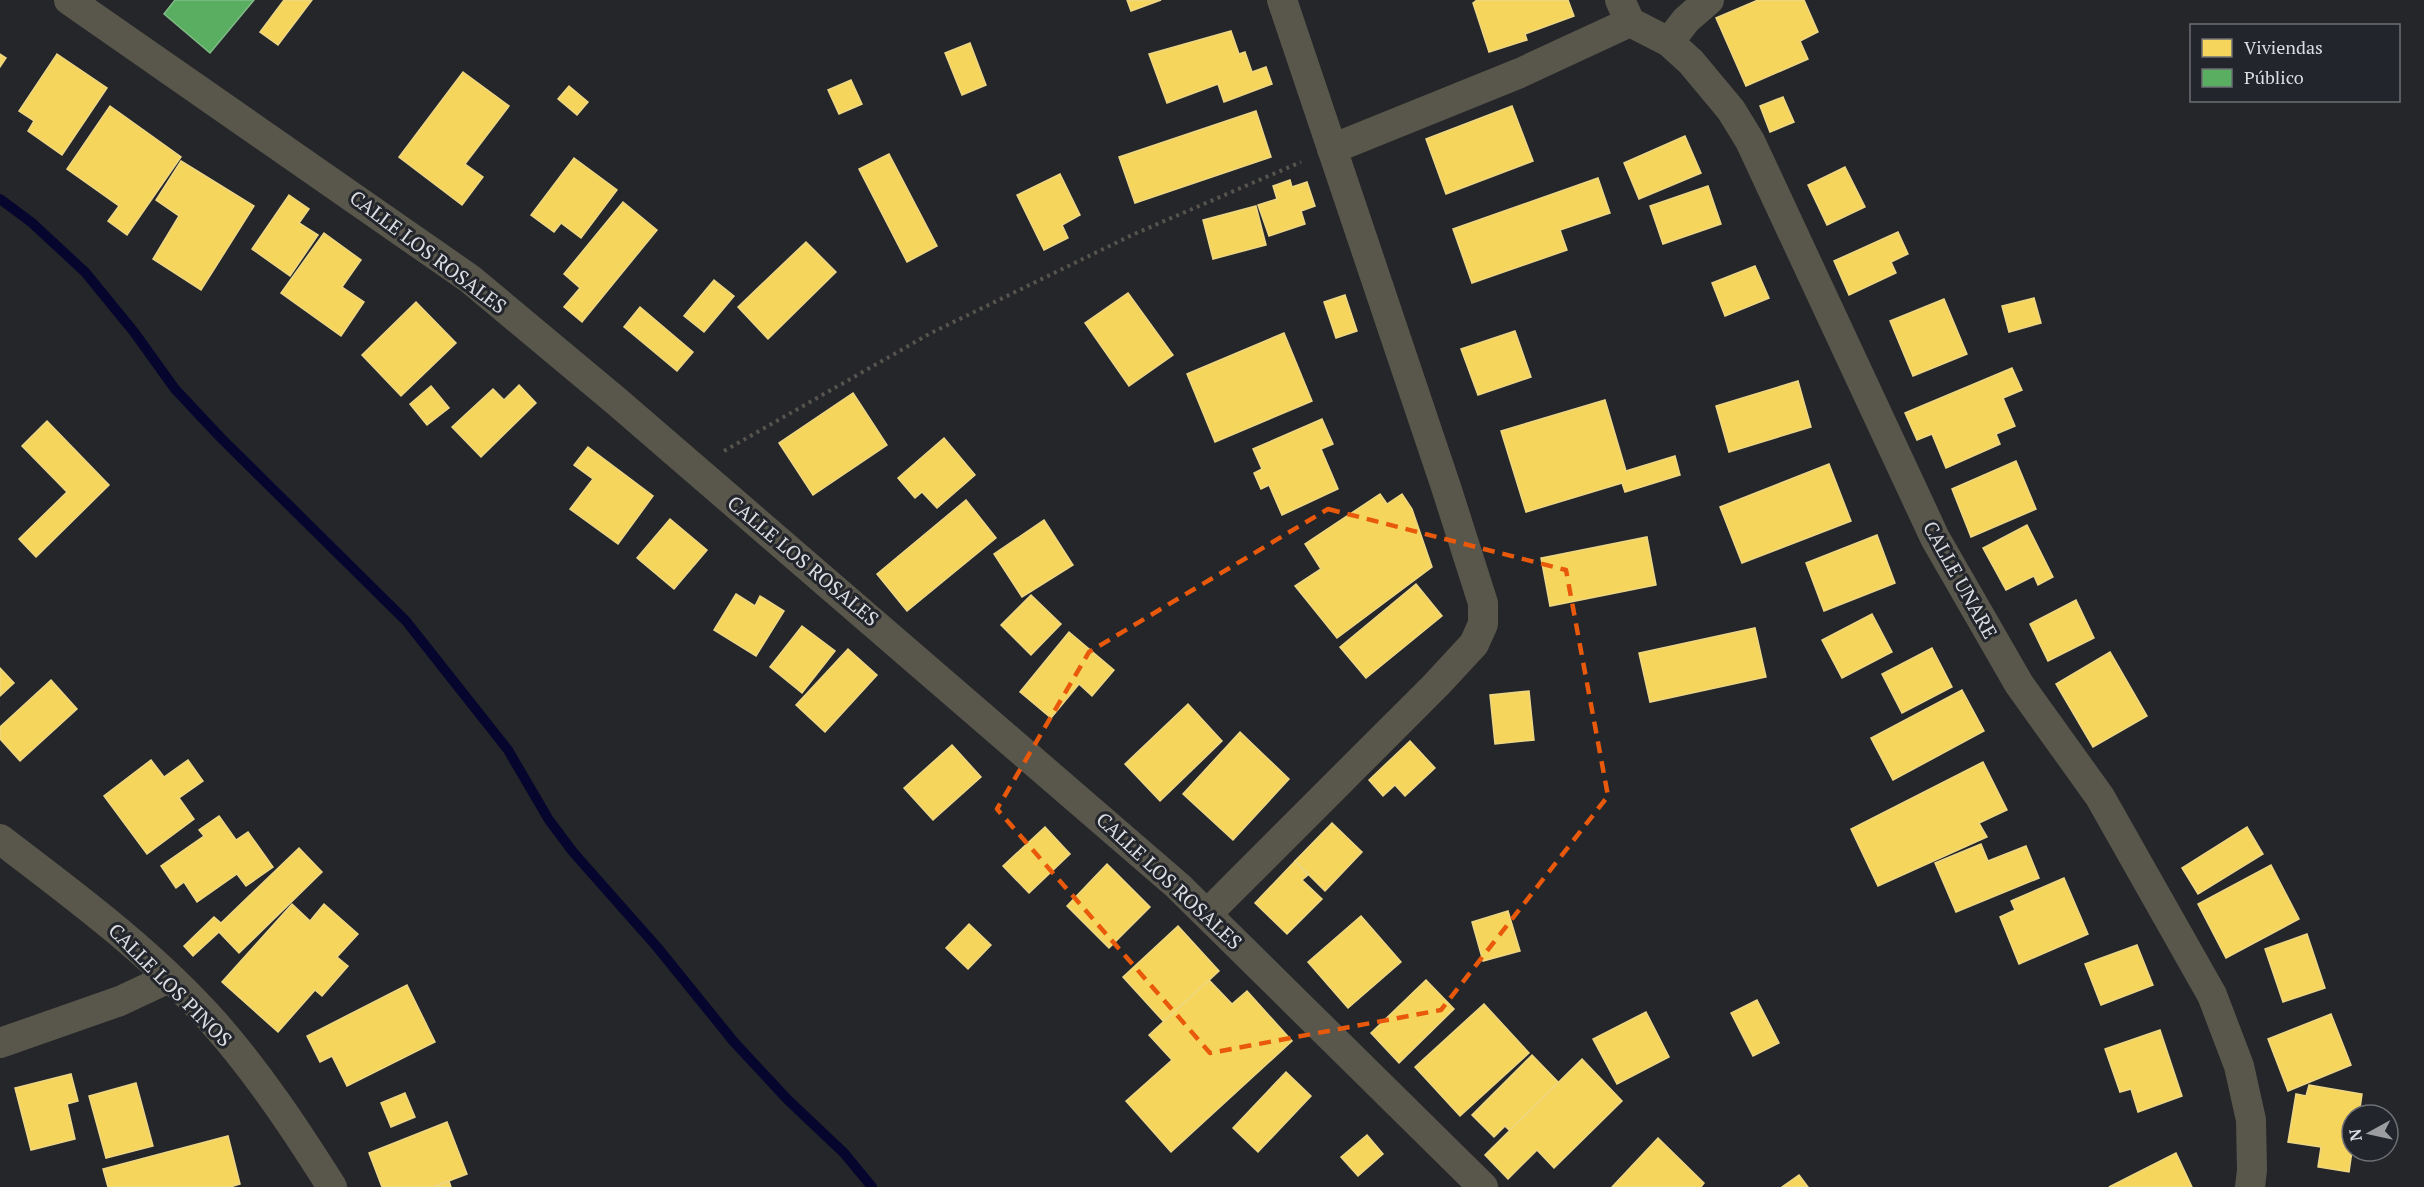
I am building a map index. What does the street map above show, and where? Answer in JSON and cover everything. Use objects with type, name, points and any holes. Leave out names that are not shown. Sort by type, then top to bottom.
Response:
[{"type":"street","name":"CALLE LOS ROSALES","points":[[69,0],[470,279],[926,666],[1169,878],[1483,1187]]},
{"type":"street","points":[[1208,914],[1436,685],[1474,644],[1484,624],[1480,592],[1282,0]]},
{"type":"street","points":[[1669,42],[1686,20],[1709,0]]},
{"type":"street","points":[[1332,149],[1520,73],[1625,11]]},
{"type":"street","name":"CALLE UNARE","points":[[1625,11],[1669,42],[1711,84],[1731,110],[1750,141],[1935,538],[2019,684],[2100,797],[2212,995],[2240,1066],[2251,1120],[2250,1187]]},
{"type":"street","name":"CALLE LOS PINOS","points":[[0,839],[132,943],[214,1023],[277,1102],[332,1187]]},
{"type":"street","points":[[0,1043],[120,1001],[169,978]]},
{"type":"path","points":[[695,469],[931,333],[1132,235],[1332,149]]},
{"type":"highlighted area","points":[[1328,509],[1566,570],[1608,796],[1441,1010],[1210,1053],[997,809],[1089,652]]},
{"type":"building: Viviendas","points":[[284,0],[312,0],[278,45],[260,32]]},
{"type":"building: Viviendas","points":[[1127,0],[1161,0],[1131,11]]},
{"type":"building: Viviendas","points":[[1477,0],[1568,0],[1574,16],[1525,34],[1527,40],[1489,52],[1473,3]]},
{"type":"building: Viviendas","points":[[1758,0],[1804,0],[1818,32],[1800,41],[1808,59],[1746,86],[1716,18]]},
{"type":"building: Viviendas","points":[[1231,31],[1239,54],[1245,52],[1252,72],[1266,67],[1272,84],[1224,102],[1218,84],[1167,103],[1149,54]]},
{"type":"building: Viviendas","points":[[970,43],[986,85],[962,95],[945,53]]},
{"type":"building: Viviendas","points":[[0,54],[6,58],[0,67]]},
{"type":"building: Viviendas","points":[[57,54],[107,88],[62,155],[28,131],[34,121],[19,111]]},
{"type":"building: Viviendas","points":[[463,72],[509,106],[465,164],[483,177],[462,205],[399,157]]},
{"type":"building: Viviendas","points":[[851,80],[862,104],[839,114],[828,90]]},
{"type":"building: Viviendas","points":[[569,86],[588,102],[577,115],[558,99]]},
{"type":"building: Viviendas","points":[[1783,97],[1794,122],[1770,132],[1760,106]]},
{"type":"building: Viviendas","points":[[110,106],[181,157],[127,235],[108,221],[119,206],[67,169]]},
{"type":"building: Viviendas","points":[[1512,106],[1533,161],[1446,194],[1426,139]]},
{"type":"building: Viviendas","points":[[1256,111],[1271,157],[1135,203],[1119,157]]},
{"type":"building: Viviendas","points":[[1685,136],[1701,173],[1639,199],[1624,163]]},
{"type":"building: Viviendas","points":[[889,154],[937,246],[907,262],[859,169]]},
{"type":"building: Viviendas","points":[[574,158],[617,190],[581,238],[561,223],[554,232],[531,215]]},
{"type":"building: Viviendas","points":[[181,161],[254,206],[201,290],[153,259],[179,216],[156,200]]},
{"type":"building: Viviendas","points":[[1845,167],[1865,207],[1827,225],[1808,185]]},
{"type":"building: Viviendas","points":[[1060,174],[1080,215],[1062,225],[1068,238],[1044,250],[1017,195]]},
{"type":"building: Viviendas","points":[[1598,178],[1610,213],[1560,230],[1567,250],[1472,283],[1453,229]]},
{"type":"building: Viviendas","points":[[1290,180],[1292,187],[1307,182],[1315,206],[1301,211],[1305,224],[1269,236],[1258,205],[1277,199],[1273,186]]},
{"type":"building: Viviendas","points":[[1708,186],[1721,224],[1663,244],[1650,206]]},
{"type":"building: Viviendas","points":[[289,195],[309,209],[299,223],[318,235],[290,276],[252,249]]},
{"type":"building: Viviendas","points":[[623,202],[657,230],[582,322],[564,307],[580,288],[564,274]]},
{"type":"building: Viviendas","points":[[1256,206],[1266,245],[1213,259],[1203,220]]},
{"type":"building: Viviendas","points":[[1898,232],[1908,254],[1891,262],[1896,273],[1849,295],[1834,261]]},
{"type":"building: Viviendas","points":[[324,233],[361,260],[342,287],[364,302],[341,336],[281,293]]},
{"type":"building: Viviendas","points":[[806,242],[836,272],[768,339],[738,307]]},
{"type":"building: Viviendas","points":[[1755,266],[1769,298],[1725,316],[1712,283]]},
{"type":"building: Viviendas","points":[[714,280],[734,296],[704,332],[684,316]]},
{"type":"building: Viviendas","points":[[1128,293],[1173,355],[1129,386],[1085,323]]},
{"type":"building: Viviendas","points":[[1345,295],[1357,331],[1336,338],[1324,302]]},
{"type":"building: Viviendas","points":[[2034,298],[2041,323],[2009,332],[2002,306]]},
{"type":"building: Viviendas","points":[[1944,299],[1967,354],[1913,376],[1890,321]]},
{"type":"building: Viviendas","points":[[416,302],[456,343],[401,396],[362,355]]},
{"type":"building: Viviendas","points":[[640,307],[693,352],[677,371],[624,327]]},
{"type":"building: Viviendas","points":[[1515,331],[1531,377],[1478,395],[1461,349]]},
{"type":"building: Viviendas","points":[[1284,333],[1312,401],[1215,442],[1187,374]]},
{"type":"building: Viviendas","points":[[2012,368],[2022,390],[2003,398],[2015,426],[1996,434],[2000,444],[1946,468],[1932,434],[1917,440],[1905,413]]},
{"type":"building: Viviendas","points":[[1798,381],[1811,427],[1729,452],[1716,406]]},
{"type":"building: Viviendas","points":[[519,385],[536,403],[481,457],[452,427],[493,389],[504,400]]},
{"type":"building: Viviendas","points":[[431,386],[449,408],[427,425],[410,404]]},
{"type":"building: Viviendas","points":[[853,393],[887,445],[813,495],[779,443]]},
{"type":"building: Viviendas","points":[[1605,400],[1626,471],[1675,456],[1680,475],[1625,492],[1622,483],[1526,512],[1501,431]]},
{"type":"building: Viviendas","points":[[1322,419],[1333,444],[1321,449],[1338,489],[1282,515],[1269,485],[1261,489],[1254,473],[1262,469],[1253,449]]},
{"type":"building: Viviendas","points":[[47,421],[109,485],[36,557],[19,539],[67,492],[22,446]]},
{"type":"building: Viviendas","points":[[944,438],[975,475],[937,508],[922,492],[915,498],[898,478]]},
{"type":"building: Viviendas","points":[[588,447],[653,496],[618,544],[570,509],[593,479],[574,465]]},
{"type":"building: Viviendas","points":[[2016,461],[2036,509],[1971,537],[1952,489]]},
{"type":"building: Viviendas","points":[[1829,464],[1851,521],[1742,563],[1720,507]]},
{"type":"building: Viviendas","points":[[1380,494],[1387,504],[1402,494],[1412,509],[1432,567],[1337,638],[1295,586],[1321,569],[1305,544]]},
{"type":"building: Viviendas","points":[[966,500],[996,538],[907,611],[877,574]]},
{"type":"building: Viviendas","points":[[670,519],[707,550],[674,589],[637,558]]},
{"type":"building: Viviendas","points":[[1044,520],[1073,565],[1022,597],[994,554]]},
{"type":"building: Viviendas","points":[[2027,525],[2053,577],[2038,585],[2034,576],[2006,590],[1983,548]]},
{"type":"building: Viviendas","points":[[1877,535],[1895,583],[1824,611],[1806,563]]},
{"type":"building: Viviendas","points":[[1647,537],[1656,585],[1550,606],[1541,558]]},
{"type":"building: Viviendas","points":[[1416,584],[1442,616],[1366,678],[1340,647]]},
{"type":"building: Viviendas","points":[[736,594],[755,606],[760,596],[784,611],[756,656],[714,630]]},
{"type":"building: Viviendas","points":[[1031,595],[1061,624],[1031,655],[1001,625]]},
{"type":"building: Viviendas","points":[[2076,600],[2094,638],[2048,661],[2030,624]]},
{"type":"building: Viviendas","points":[[1872,614],[1892,652],[1842,678],[1822,640]]},
{"type":"building: Viviendas","points":[[802,626],[835,651],[802,693],[770,667]]},
{"type":"building: Viviendas","points":[[1755,628],[1766,677],[1650,702],[1639,653]]},
{"type":"building: Viviendas","points":[[1069,632],[1114,670],[1092,696],[1079,684],[1051,718],[1020,692]]},
{"type":"building: Viviendas","points":[[1932,648],[1952,687],[1902,713],[1882,674]]},
{"type":"building: Viviendas","points":[[848,649],[877,675],[825,732],[796,705]]},
{"type":"building: Viviendas","points":[[2110,652],[2147,716],[2093,747],[2056,684]]},
{"type":"building: Viviendas","points":[[0,668],[14,683],[0,696]]},
{"type":"building: Viviendas","points":[[51,680],[77,709],[20,761],[0,739],[0,727]]},
{"type":"building: Viviendas","points":[[1962,690],[1984,731],[1893,780],[1871,738]]},
{"type":"building: Viviendas","points":[[1529,691],[1534,740],[1495,744],[1490,695]]},
{"type":"building: Viviendas","points":[[1188,704],[1222,741],[1160,801],[1125,764]]},
{"type":"building: Viviendas","points":[[1240,732],[1289,779],[1233,840],[1183,794]]},
{"type":"building: Viviendas","points":[[1410,741],[1435,768],[1405,796],[1395,785],[1383,796],[1369,780]]},
{"type":"building: Viviendas","points":[[952,745],[981,777],[933,820],[904,788]]},
{"type":"building: Viviendas","points":[[151,760],[164,777],[188,760],[203,781],[179,798],[194,819],[147,854],[104,796]]},
{"type":"building: Viviendas","points":[[1983,762],[2007,810],[1979,823],[1987,837],[1878,886],[1851,829]]},
{"type":"building: Viviendas","points":[[219,816],[236,840],[248,832],[273,867],[246,886],[237,874],[197,902],[184,882],[176,888],[161,866],[204,836],[199,830]]},
{"type":"building: Viviendas","points":[[1332,823],[1362,852],[1325,891],[1295,861]]},
{"type":"building: Viviendas","points":[[1045,827],[1070,854],[1029,893],[1003,866]]},
{"type":"building: Viviendas","points":[[2247,827],[2263,854],[2198,894],[2182,868]]},
{"type":"building: Viviendas","points":[[1981,844],[1988,861],[2026,846],[2039,878],[1956,912],[1935,863]]},
{"type":"building: Viviendas","points":[[299,848],[322,872],[239,953],[219,932],[193,956],[184,946],[214,917],[221,923]]},
{"type":"building: Viviendas","points":[[1295,861],[1308,875],[1302,880],[1322,899],[1287,934],[1255,903]]},
{"type":"building: Viviendas","points":[[1107,864],[1150,907],[1109,948],[1067,906]]},
{"type":"building: Viviendas","points":[[2271,865],[2299,919],[2226,958],[2198,904]]},
{"type":"building: Viviendas","points":[[2064,878],[2088,934],[2019,964],[2000,917],[2015,910],[2011,901]]},
{"type":"building: Viviendas","points":[[292,904],[310,921],[324,904],[358,934],[337,957],[348,966],[322,996],[315,990],[278,1032],[222,982]]},
{"type":"building: Viviendas","points":[[1508,911],[1520,951],[1483,961],[1472,922]]},
{"type":"building: Viviendas","points":[[1361,916],[1401,962],[1348,1008],[1308,962]]},
{"type":"building: Viviendas","points":[[969,924],[991,945],[968,969],[946,948]]},
{"type":"building: Viviendas","points":[[1178,926],[1219,971],[1164,1022],[1123,977]]},
{"type":"building: Viviendas","points":[[2307,934],[2325,988],[2283,1002],[2265,949]]},
{"type":"building: Viviendas","points":[[2137,945],[2153,985],[2101,1005],[2085,964]]},
{"type":"building: Viviendas","points":[[1209,980],[1232,1004],[1247,991],[1292,1041],[1171,1152],[1126,1101],[1172,1060],[1149,1035]]},
{"type":"building: Viviendas","points":[[1426,980],[1454,1009],[1399,1063],[1371,1033]]},
{"type":"building: Viviendas","points":[[407,985],[435,1042],[347,1086],[332,1056],[320,1062],[307,1036]]},
{"type":"building: Viviendas","points":[[1757,1000],[1779,1043],[1753,1056],[1731,1013]]},
{"type":"building: Viviendas","points":[[1484,1004],[1529,1053],[1460,1116],[1415,1067]]},
{"type":"building: Viviendas","points":[[1646,1012],[1669,1057],[1617,1084],[1593,1039]]},
{"type":"building: Viviendas","points":[[2331,1014],[2351,1065],[2288,1091],[2268,1039]]},
{"type":"building: Viviendas","points":[[2160,1030],[2182,1096],[2138,1112],[2131,1089],[2120,1092],[2105,1049]]},
{"type":"building: Viviendas","points":[[1532,1055],[1559,1083],[1510,1131],[1505,1126],[1494,1137],[1472,1115]]},
{"type":"building: Viviendas","points":[[1582,1059],[1622,1101],[1554,1168],[1537,1150],[1508,1179],[1485,1155]]},
{"type":"building: Viviendas","points":[[1286,1072],[1311,1096],[1258,1152],[1233,1128]]},
{"type":"building: Viviendas","points":[[71,1074],[78,1101],[67,1104],[75,1139],[31,1150],[15,1088]]},
{"type":"building: Viviendas","points":[[136,1083],[153,1146],[106,1158],[89,1096]]},
{"type":"building: Viviendas","points":[[2309,1085],[2362,1094],[2361,1103],[2340,1103],[2340,1163],[2350,1163],[2349,1172],[2318,1167],[2321,1147],[2288,1142],[2296,1094],[2306,1096]]},
{"type":"building: Viviendas","points":[[405,1093],[415,1117],[391,1127],[381,1103]]},
{"type":"building: Viviendas","points":[[447,1122],[467,1174],[433,1187],[382,1187],[369,1153]]},
{"type":"building: Viviendas","points":[[1367,1135],[1383,1154],[1358,1176],[1341,1157]]},
{"type":"building: Viviendas","points":[[228,1136],[240,1184],[230,1187],[108,1187],[103,1169]]},
{"type":"building: Viviendas","points":[[1658,1138],[1704,1183],[1701,1187],[1612,1187]]},
{"type":"building: Viviendas","points":[[2176,1153],[2192,1187],[2109,1187]]},
{"type":"building: Viviendas","points":[[1799,1175],[1808,1187],[1782,1187]]},
{"type":"building: Viviendas","points":[[449,1181],[451,1187],[433,1187]]},
{"type":"building: Público","points":[[175,0],[254,0],[210,53],[164,14]]},
{"type":"waterway","points":[[0,199],[31,222],[85,272],[134,332],[175,389],[221,438],[406,621],[508,750],[549,820],[573,852],[657,947],[734,1042],[788,1100],[844,1153],[872,1187]]}]
